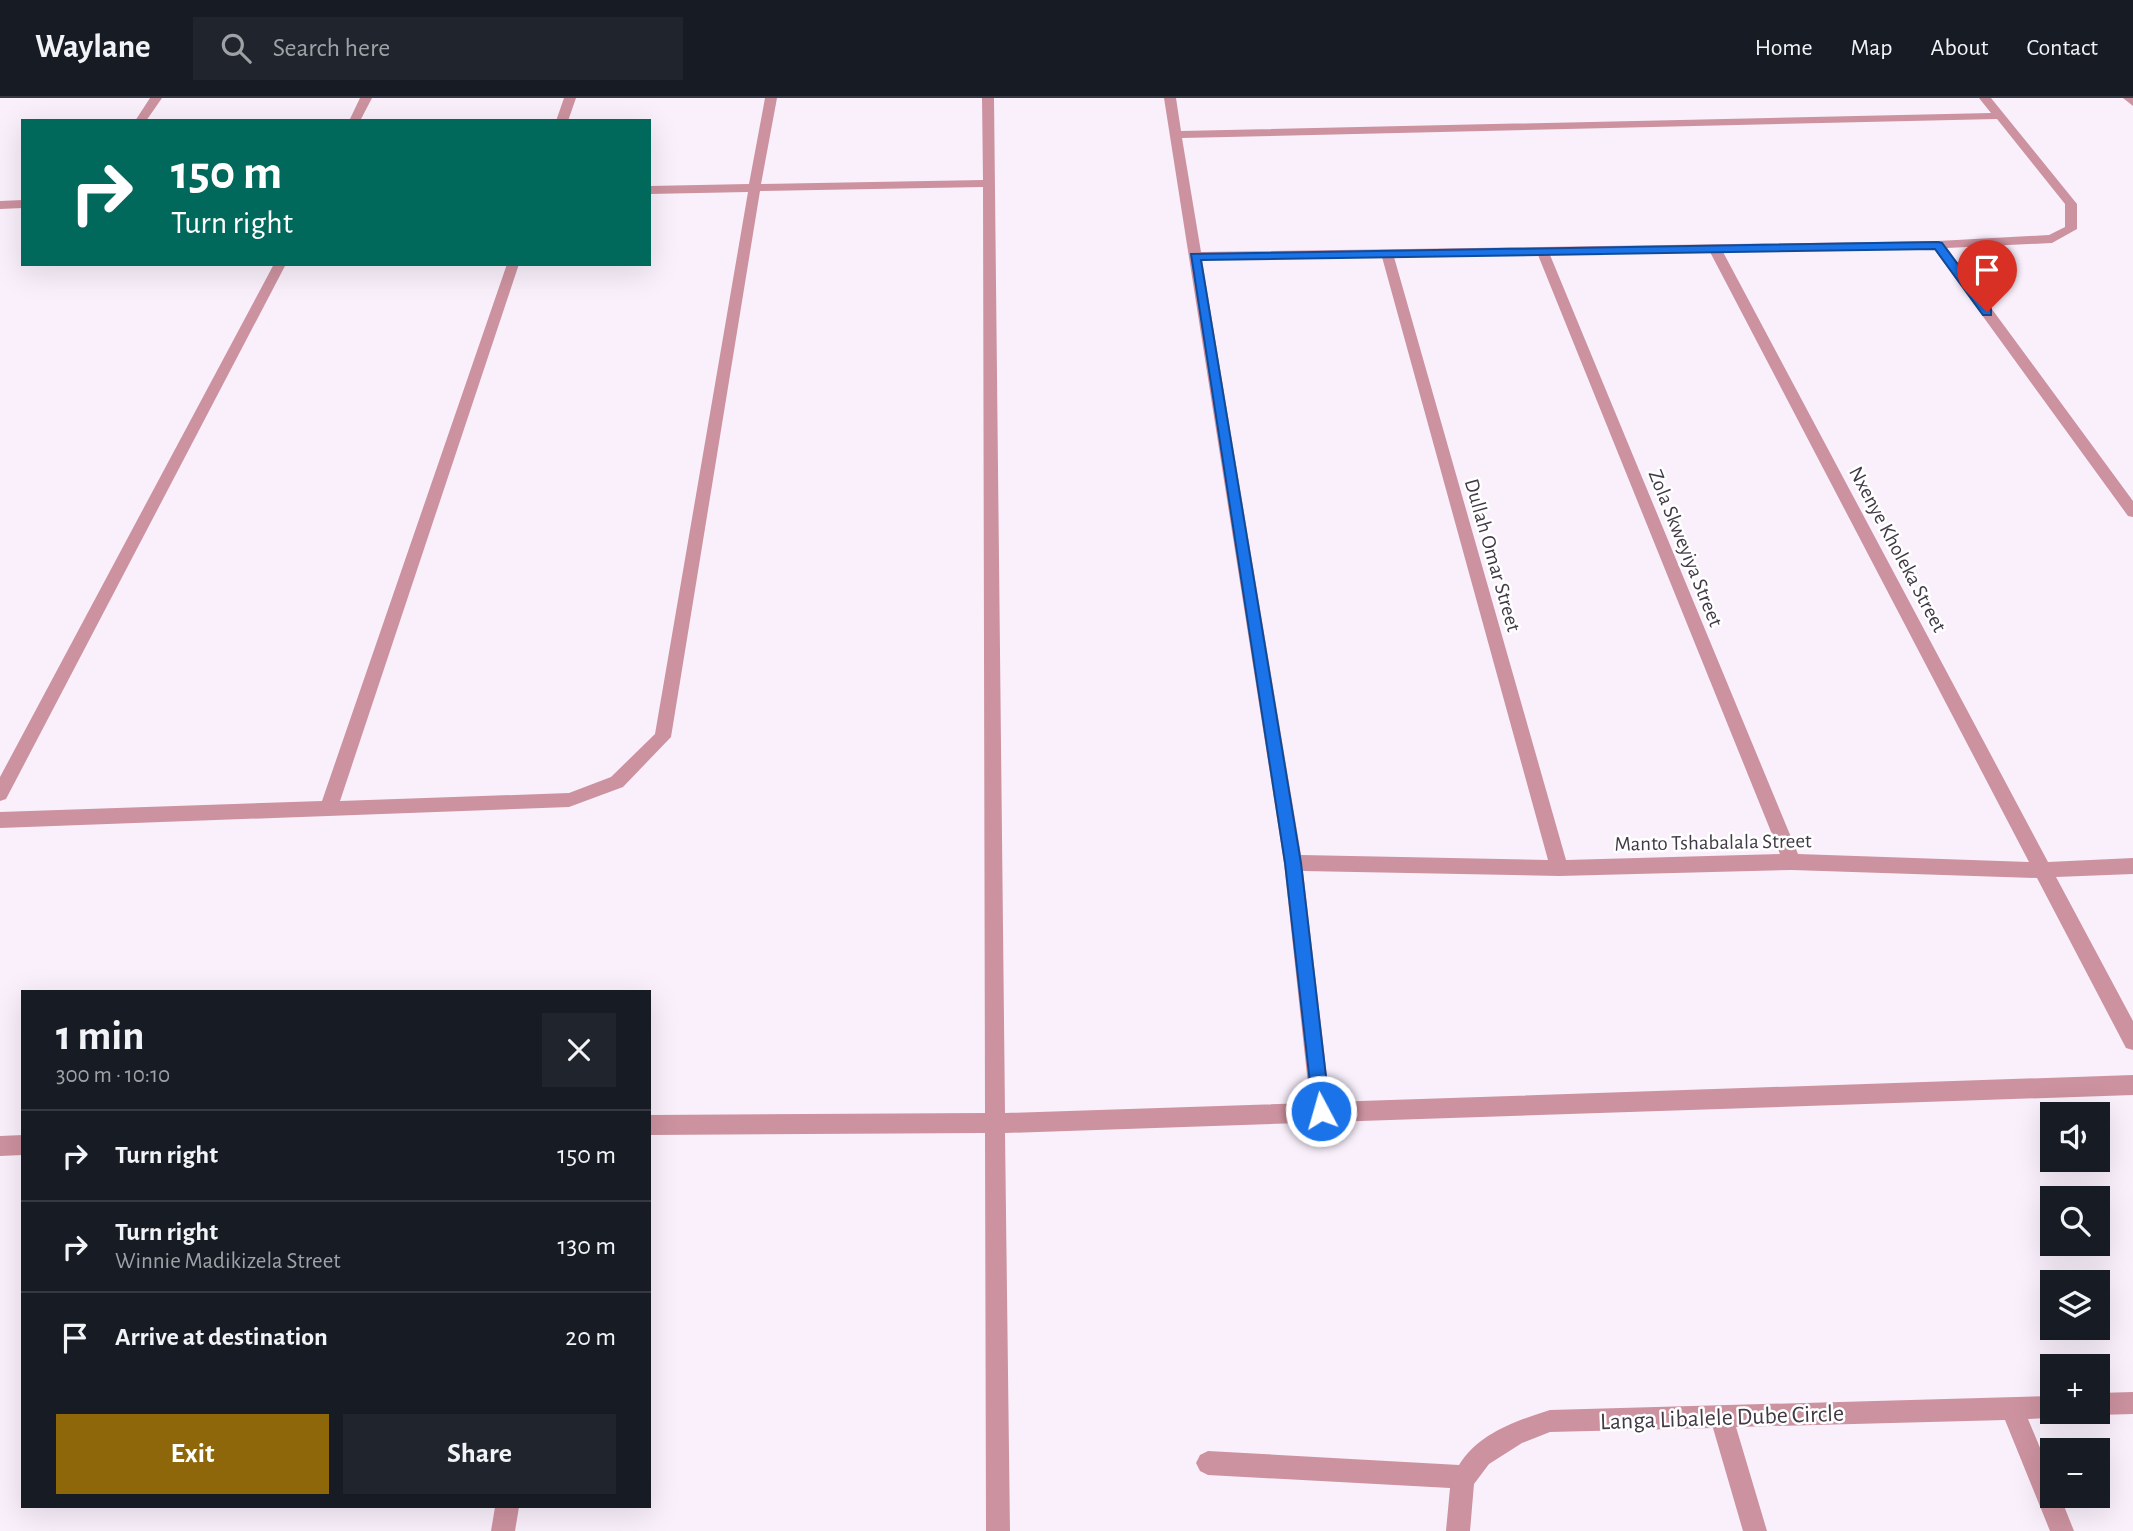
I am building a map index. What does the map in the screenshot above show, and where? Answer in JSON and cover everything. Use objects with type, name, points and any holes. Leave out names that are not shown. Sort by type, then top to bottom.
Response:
[{"type":"street","points":[[141,119],[156,98]]},
{"type":"street","points":[[355,119],[366,98]]},
{"type":"street","points":[[563,119],[570,98]]},
{"type":"street","points":[[0,820],[569,800],[617,782],[663,737],[771,98]]},
{"type":"street","points":[[988,98],[998,1531]]},
{"type":"street","points":[[1170,98],[1293,863],[1321,1111]]},
{"type":"street","points":[[1195,256],[1938,245],[2052,239],[2071,229],[2071,204],[1984,98]]},
{"type":"street","points":[[2129,98],[2133,103]]},
{"type":"street","points":[[1176,135],[2000,116]]},
{"type":"street","points":[[651,190],[988,183]]},
{"type":"street","points":[[0,205],[21,204]]},
{"type":"street","points":[[1938,245],[2133,512]]},
{"type":"street","name":"Nxenye Kholeka Street","points":[[1714,247],[2046,870],[2133,1041]]},
{"type":"street","name":"Zola Skweyiya Street","points":[[1542,249],[1792,862]]},
{"type":"street","name":"Dullah Omar Street","points":[[1387,254],[1559,868]]},
{"type":"street","points":[[0,794],[280,266]]},
{"type":"street","points":[[328,809],[512,266]]},
{"type":"street","name":"Manto Tshabalala Street","points":[[1293,863],[1559,868],[1792,862],[2046,870],[2133,866]]},
{"type":"street","points":[[651,1125],[995,1123],[2133,1086]]},
{"type":"street","points":[[0,1146],[21,1145]]},
{"type":"street","points":[[2110,1404],[2133,1403]]},
{"type":"street","name":"Langa Libalele Dube Circle","points":[[1464,1477],[1507,1436],[1550,1421],[2040,1407]]},
{"type":"street","points":[[2012,1408],[2063,1531]]},
{"type":"street","points":[[1721,1417],[1755,1531]]},
{"type":"street","points":[[1208,1463],[1464,1477],[1458,1531]]},
{"type":"street","points":[[503,1531],[507,1508]]},
{"type":"route","points":[[1321,1111],[1293,863],[1195,256],[1938,245],[1987,312]]}]
